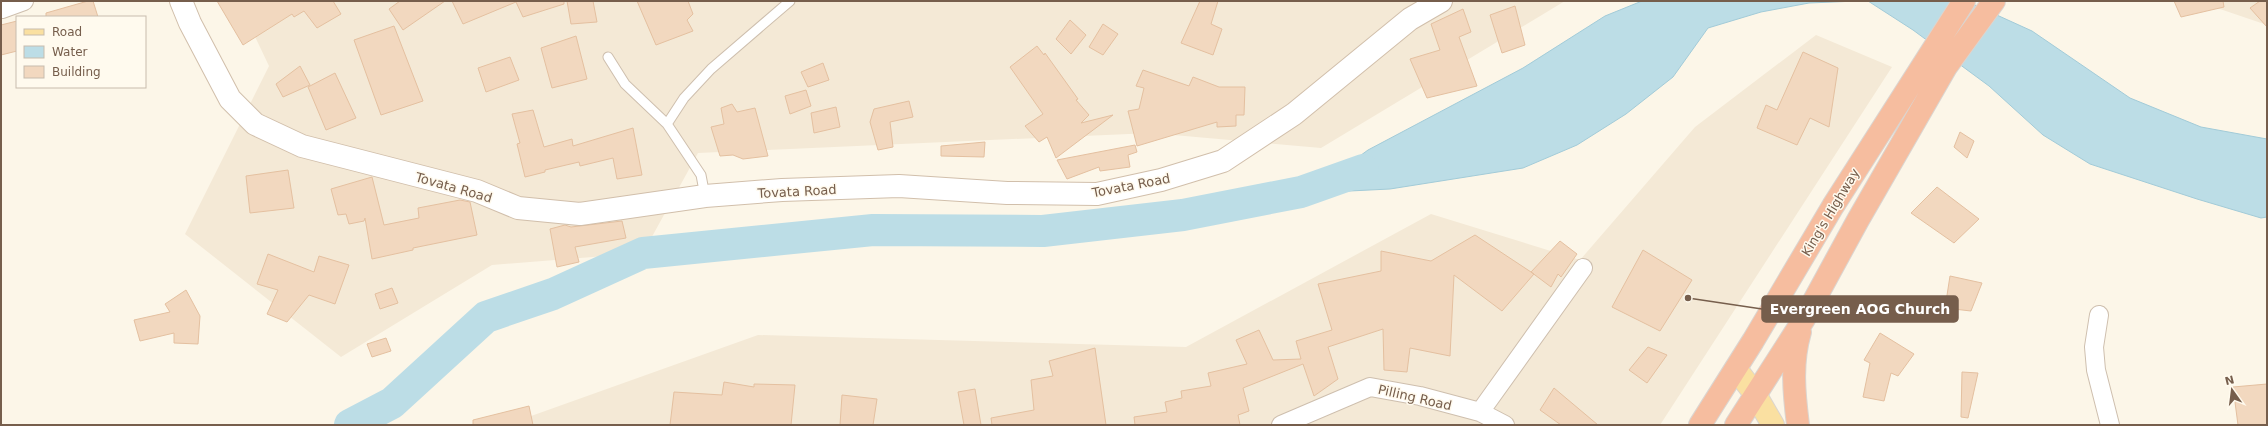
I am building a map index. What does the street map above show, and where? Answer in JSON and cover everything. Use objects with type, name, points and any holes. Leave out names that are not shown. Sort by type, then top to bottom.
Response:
[{"type":"highway","name":"King's Highway","points":[[1700,425],[1736,369],[1833,206],[1926,58],[1964,1]]},
{"type":"highway","name":"King's Highway","points":[[1736,425],[1804,319],[1858,220],[1946,67],[1993,2]]},
{"type":"highway","points":[[1798,425],[1794,399],[1794,372],[1798,341],[1804,319]]},
{"type":"main road","points":[[1736,369],[1755,394],[1773,425]]},
{"type":"street","points":[[2,9],[24,1]]},
{"type":"street","name":"Tovata Road","points":[[181,1],[190,23],[230,99],[256,124],[302,146],[477,191],[518,208],[580,214],[705,196],[782,190],[899,186],[1007,193],[1097,194],[1161,180],[1224,161],[1294,114],[1410,19],[1441,1]]},
{"type":"street","points":[[1480,412],[1583,268]]},
{"type":"street","points":[[2099,315],[2094,347],[2096,370],[2110,425]]},
{"type":"street","name":"Pilling Road","points":[[1281,425],[1311,418],[1370,387],[1420,396],[1480,412],[1505,425]]},
{"type":"lane","points":[[667,124],[684,98],[711,69],[790,1]]},
{"type":"lane","points":[[608,58],[625,84],[667,124],[701,175],[705,196]]},
{"type":"shaded area","points":[[238,1],[1565,1],[1321,148],[1151,133],[698,153],[643,253],[492,265],[341,357],[185,234],[269,66]]},
{"type":"shaded area","points":[[2194,1],[2267,1],[2267,25],[2217,8]]},
{"type":"shaded area","points":[[1816,35],[1892,67],[1660,425],[506,425],[758,335],[1186,347],[1431,214],[1580,260],[1695,127]]},
{"type":"water","points":[[1642,1],[1857,1],[1809,3],[1761,12],[1708,28],[1673,77],[1626,114],[1577,145],[1523,168],[1390,189],[1309,193],[1368,150],[1523,68],[1605,16]]},
{"type":"water","points":[[1868,1],[1966,1],[2032,31],[2130,98],[2201,127],[2267,139],[2267,217],[2261,218],[2197,199],[2090,164],[2043,135],[1989,86],[1913,30]]},
{"type":"building","points":[[88,1],[93,1],[98,16],[46,16],[46,13]]},
{"type":"building","points":[[217,1],[333,1],[341,14],[317,28],[304,11],[294,17],[292,14],[243,45]]},
{"type":"building","points":[[400,1],[445,1],[403,30],[389,9]]},
{"type":"building","points":[[452,1],[564,1],[564,4],[523,17],[516,2],[463,24]]},
{"type":"building","points":[[567,1],[593,1],[597,22],[571,24]]},
{"type":"building","points":[[637,1],[688,1],[693,14],[687,20],[693,31],[656,45]]},
{"type":"building","points":[[1200,1],[1218,1],[1211,24],[1222,29],[1213,55],[1181,43]]},
{"type":"building","points":[[2174,1],[2223,1],[2224,7],[2181,17]]},
{"type":"building","points":[[2260,1],[2267,1],[2267,27],[2250,8]]},
{"type":"building","points":[[1515,6],[1525,45],[1502,53],[1490,15]]},
{"type":"building","points":[[1463,9],[1471,32],[1459,37],[1477,86],[1427,98],[1410,59],[1440,50],[1431,24]]},
{"type":"building","points":[[1070,20],[1086,35],[1071,54],[1056,39]]},
{"type":"building","points":[[16,21],[16,51],[1,55],[1,25]]},
{"type":"building","points":[[1103,24],[1118,34],[1103,55],[1089,47]]},
{"type":"building","points":[[394,26],[423,101],[381,115],[354,40]]},
{"type":"building","points":[[576,36],[587,79],[552,88],[541,48]]},
{"type":"building","points":[[1037,46],[1044,55],[1045,53],[1078,99],[1076,100],[1089,115],[1081,123],[1113,115],[1056,158],[1047,137],[1039,142],[1025,126],[1043,114],[1010,67]]},
{"type":"building","points":[[1803,52],[1838,68],[1829,127],[1810,118],[1797,145],[1757,128],[1766,105],[1777,110]]},
{"type":"building","points":[[510,57],[519,80],[486,92],[478,68]]},
{"type":"building","points":[[823,63],[829,80],[808,87],[801,72]]},
{"type":"building","points":[[300,66],[310,85],[283,97],[276,84]]},
{"type":"building","points":[[1143,70],[1189,86],[1193,77],[1219,87],[1245,87],[1244,115],[1236,115],[1236,126],[1217,127],[1217,122],[1137,146],[1128,111],[1139,109],[1144,88],[1136,86]]},
{"type":"building","points":[[335,73],[356,118],[326,130],[308,87]]},
{"type":"building","points":[[806,90],[811,106],[790,114],[785,96]]},
{"type":"building","points":[[909,101],[913,117],[890,122],[893,147],[878,150],[870,122],[874,109]]},
{"type":"building","points":[[732,104],[737,112],[755,108],[768,156],[743,159],[733,155],[720,156],[711,127],[724,124],[721,108]]},
{"type":"building","points":[[836,107],[840,127],[814,133],[811,113]]},
{"type":"building","points":[[533,110],[544,147],[572,139],[573,146],[633,128],[642,175],[617,179],[613,158],[580,166],[579,162],[545,170],[545,172],[525,177],[517,144],[520,143],[512,114]]},
{"type":"building","points":[[1960,132],[1974,141],[1967,158],[1954,147]]},
{"type":"building","points":[[985,142],[984,157],[941,156],[941,146]]},
{"type":"building","points":[[1135,145],[1137,152],[1128,155],[1130,167],[1100,171],[1099,167],[1067,179],[1057,160]]},
{"type":"building","points":[[288,170],[294,208],[250,213],[246,176]]},
{"type":"building","points":[[372,177],[384,225],[419,218],[418,208],[460,200],[470,202],[477,235],[413,248],[413,250],[372,259],[365,218],[364,221],[349,224],[346,214],[338,215],[331,189]]},
{"type":"building","points":[[1937,187],[1979,219],[1954,243],[1911,213]]},
{"type":"building","points":[[622,221],[626,238],[575,247],[579,262],[557,267],[550,229],[565,225],[571,227]]},
{"type":"building","points":[[1475,235],[1534,274],[1502,311],[1454,275],[1450,356],[1410,348],[1407,372],[1384,370],[1383,329],[1328,347],[1338,379],[1314,396],[1303,364],[1243,388],[1249,411],[1238,415],[1240,425],[1135,425],[1134,417],[1167,412],[1165,402],[1182,398],[1181,391],[1211,386],[1208,373],[1247,364],[1236,340],[1259,330],[1273,360],[1301,359],[1296,341],[1332,330],[1318,284],[1381,271],[1381,251],[1431,261]]},
{"type":"building","points":[[1560,241],[1577,254],[1561,277],[1558,274],[1551,287],[1531,272]]},
{"type":"building","points":[[1643,250],[1692,280],[1660,331],[1612,307]]},
{"type":"building","points":[[268,254],[314,272],[319,256],[349,265],[335,304],[309,295],[287,322],[267,314],[278,290],[257,284]]},
{"type":"building","points":[[1950,276],[1982,283],[1971,311],[1945,308]]},
{"type":"building","points":[[392,288],[398,303],[380,309],[375,294]]},
{"type":"building","points":[[186,290],[200,316],[198,344],[174,343],[174,333],[140,341],[134,320],[170,312],[165,304]]},
{"type":"building","points":[[1880,333],[1914,354],[1898,376],[1891,373],[1884,401],[1863,397],[1870,363],[1864,360]]},
{"type":"building","points":[[386,338],[391,351],[372,357],[367,344]]},
{"type":"building","points":[[1648,347],[1667,355],[1647,383],[1629,370]]},
{"type":"building","points":[[1095,348],[1106,425],[992,425],[991,418],[1034,410],[1031,380],[1053,376],[1049,361]]},
{"type":"building","points":[[1962,372],[1978,373],[1968,418],[1961,417]]},
{"type":"building","points":[[724,382],[754,387],[754,384],[795,385],[791,425],[670,425],[674,392],[722,395]]},
{"type":"building","points":[[2267,384],[2267,425],[2238,425],[2233,387]]},
{"type":"building","points":[[1554,388],[1598,425],[1561,425],[1540,410]]},
{"type":"building","points":[[975,389],[981,425],[964,425],[958,392]]},
{"type":"building","points":[[842,395],[877,399],[873,425],[840,425]]},
{"type":"building","points":[[529,406],[533,425],[473,425],[473,420]]},
{"type":"waterway","points":[[350,425],[392,403],[486,317],[553,294],[643,253],[873,230],[1043,231],[1183,215],[1301,192],[1363,170]]},
{"type":"place","name":"Evergreen AOG Church","points":[[1688,298]]}]
